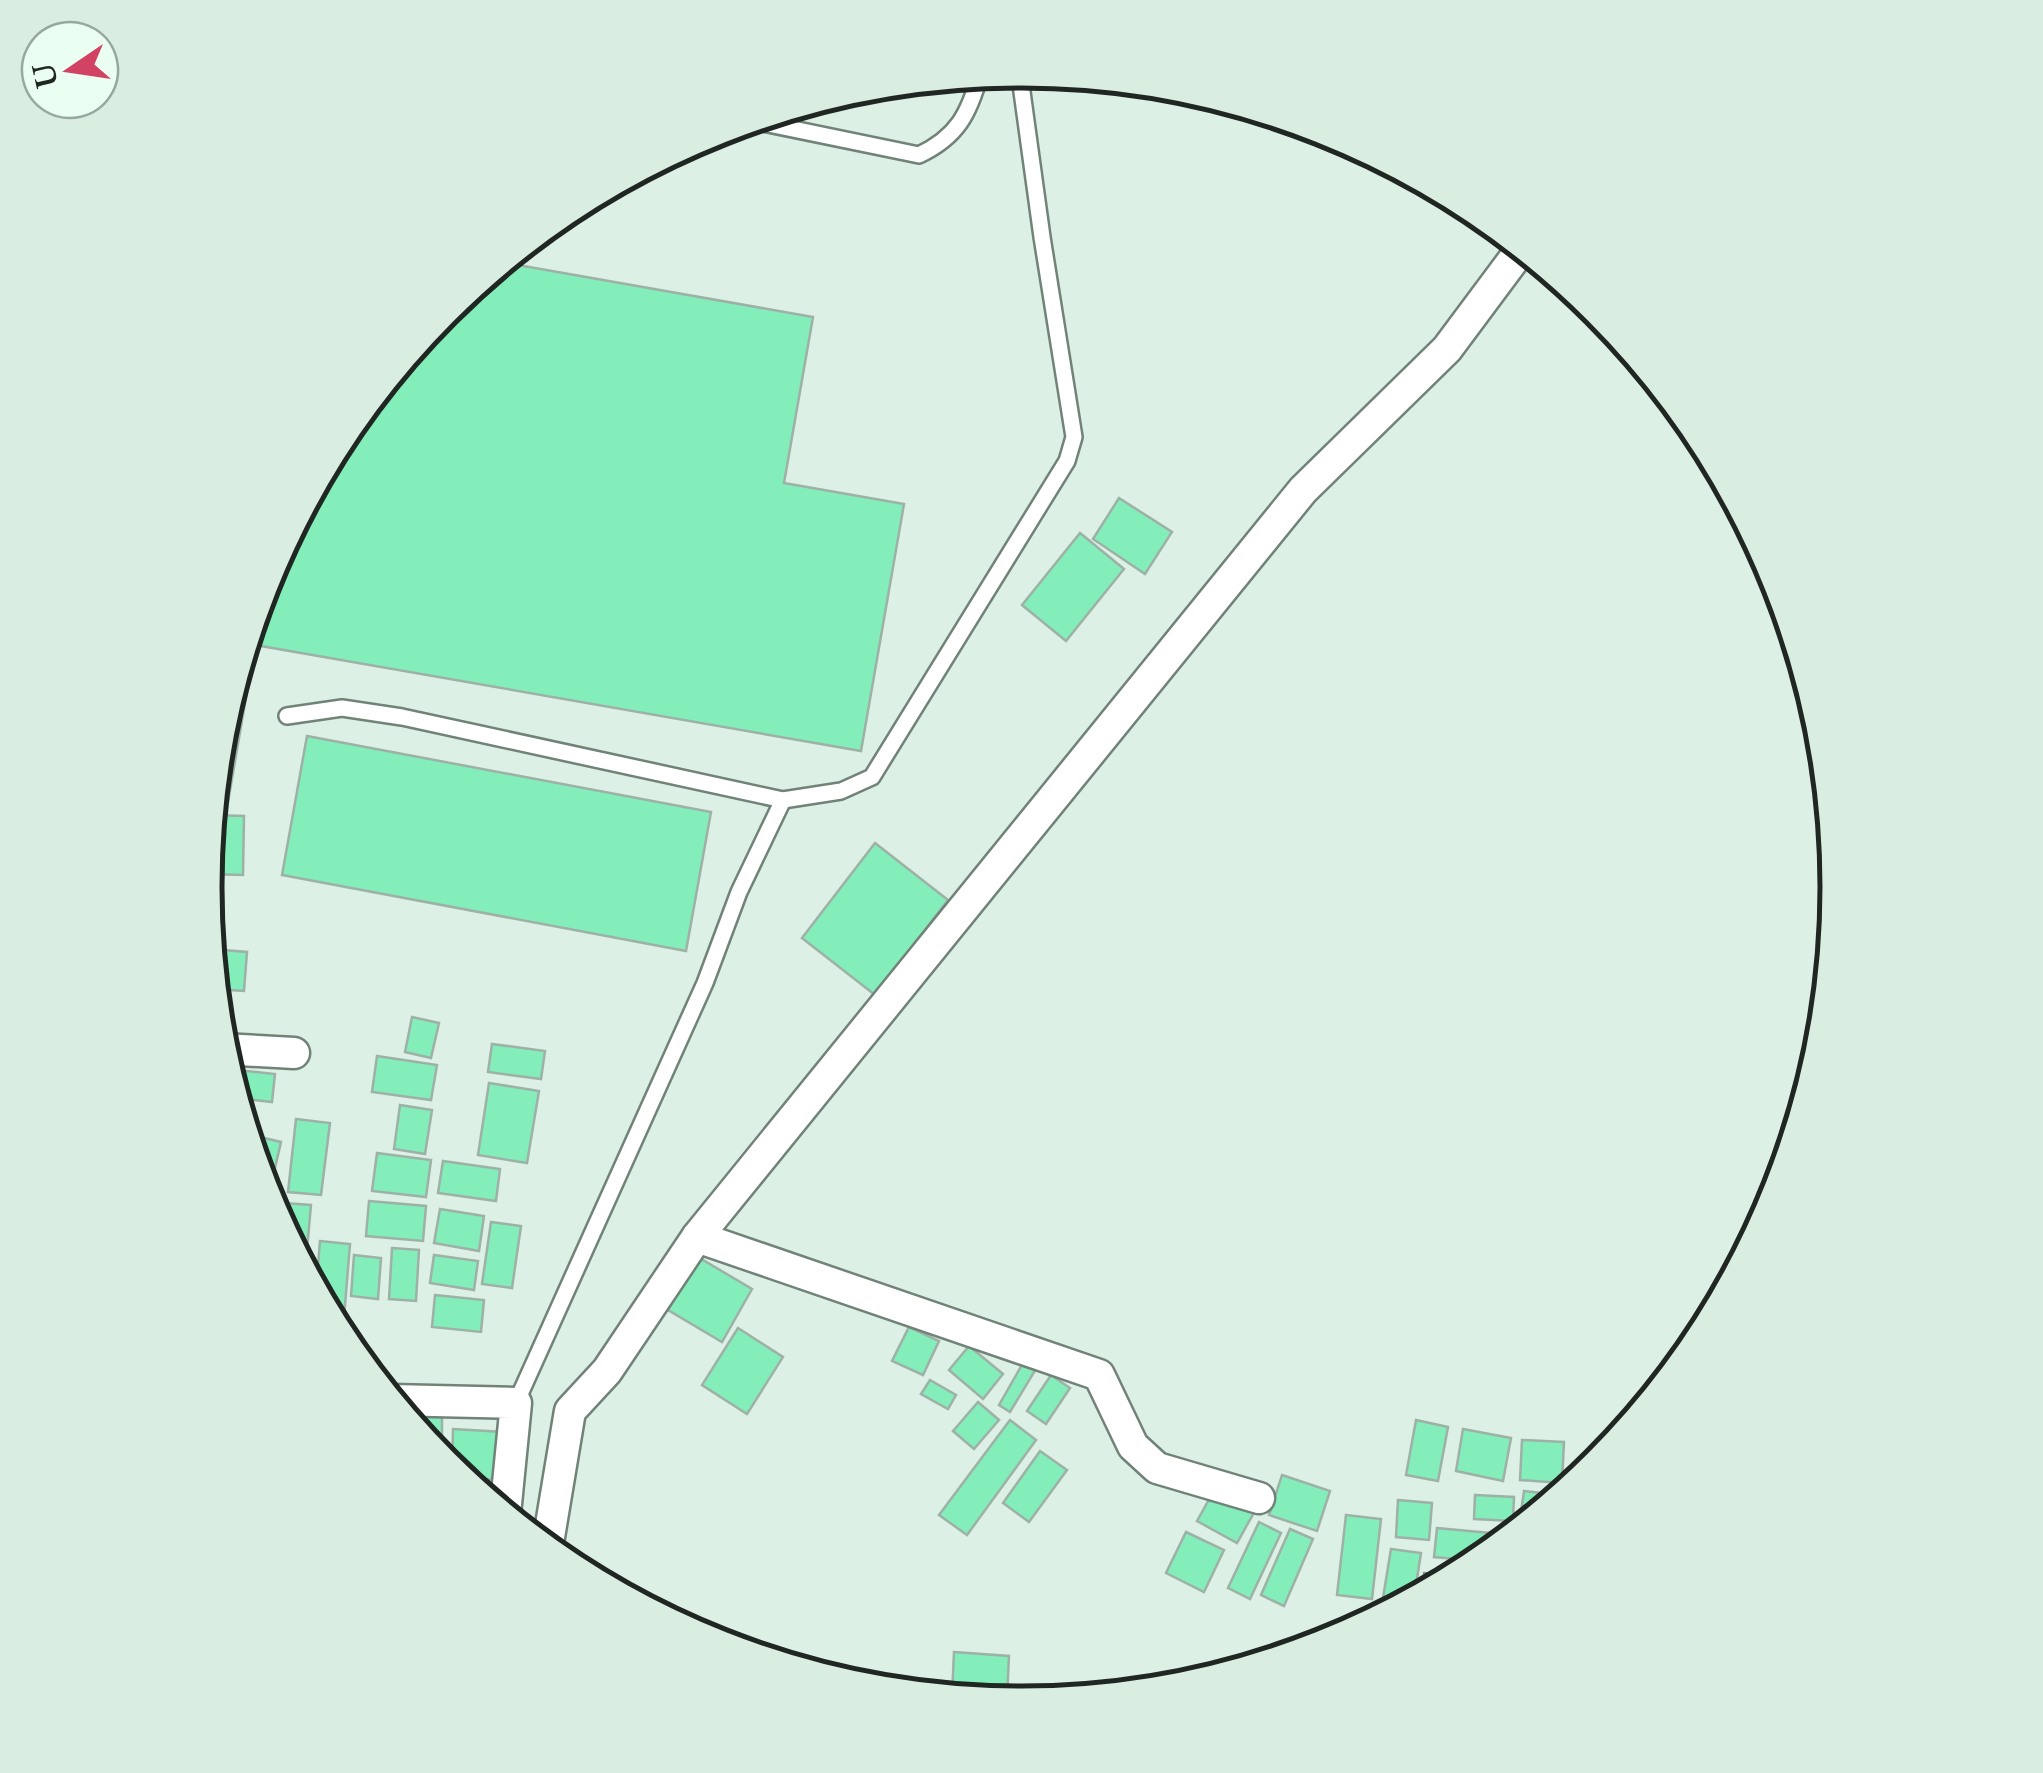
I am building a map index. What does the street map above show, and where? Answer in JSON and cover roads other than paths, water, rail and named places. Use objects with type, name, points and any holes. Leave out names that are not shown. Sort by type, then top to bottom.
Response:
[{"type":"street","points":[[551,1531],[570,1411],[607,1371],[697,1237],[1303,490],[1447,348],[1514,258]]},
{"type":"street","points":[[240,1050],[294,1053]]},
{"type":"street","points":[[697,1237],[1099,1374],[1133,1446],[1157,1468],[1259,1498]]},
{"type":"street","points":[[411,1400],[516,1403],[508,1497]]},
{"type":"lane","points":[[287,716],[342,708],[402,717],[782,800],[841,791],[872,777],[1067,461],[1074,436],[1021,88]]},
{"type":"lane","points":[[778,126],[919,155],[944,143],[971,108],[976,89]]},
{"type":"lane","points":[[516,1403],[705,983],[739,892],[782,800]]}]
